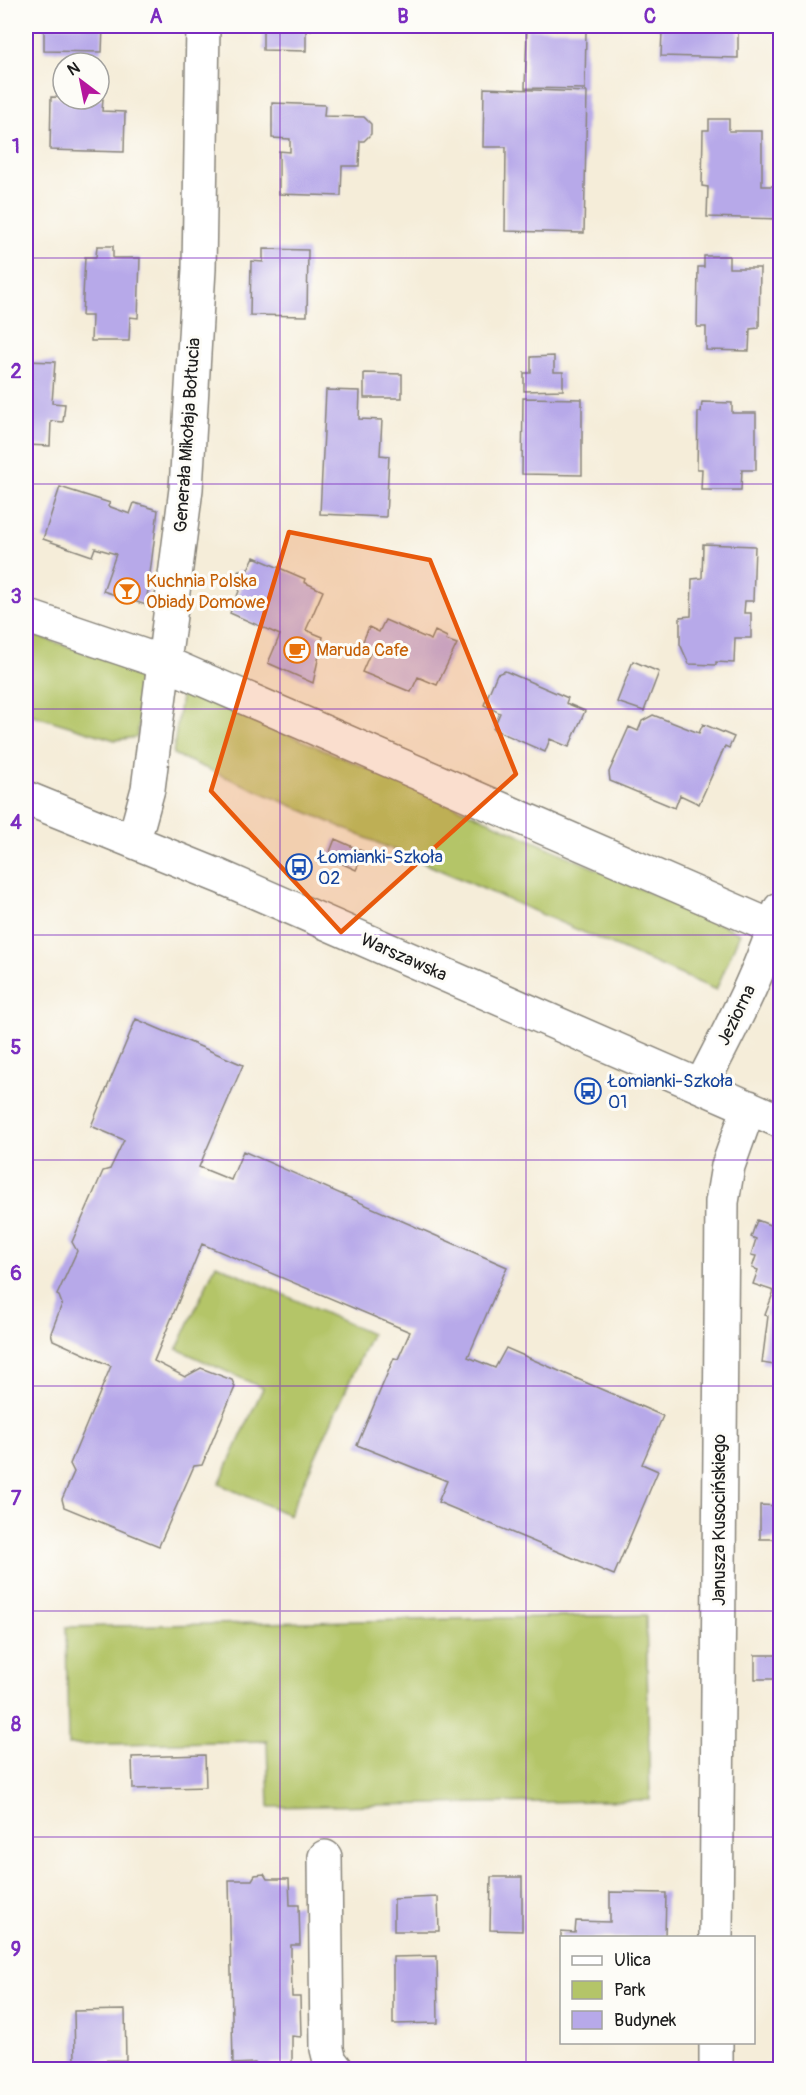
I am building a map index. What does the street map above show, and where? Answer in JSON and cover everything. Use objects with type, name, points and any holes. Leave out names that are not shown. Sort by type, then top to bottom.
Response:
[{"type":"street","name":"Generała Mikołaja Bołtucia","points":[[134,840],[148,789],[186,489],[199,269],[203,26]]},
{"type":"street","points":[[26,616],[165,663],[778,918]]},
{"type":"street","name":"Warszawska","points":[[26,798],[134,840],[780,1121]]},
{"type":"street","name":"Jeziorna","points":[[701,1086],[750,988],[778,918]]},
{"type":"street","name":"Janusza Kusocińskiego","points":[[716,1936],[722,1202],[728,1166],[749,1107]]},
{"type":"street","points":[[325,1857],[327,2049],[330,2061],[337,2070]]},
{"type":"street","points":[[716,2044],[716,2070]]},
{"type":"highlighted area","points":[[289,532],[430,560],[516,774],[341,932],[211,791]]},
{"type":"green space","points":[[26,632],[145,673],[137,737],[115,740],[26,713]]},
{"type":"green space","points":[[182,689],[453,805],[740,933],[716,990],[173,754]]},
{"type":"green space","points":[[216,1264],[371,1334],[289,1515],[219,1484],[263,1388],[177,1349]]},
{"type":"green space","points":[[646,1615],[650,1800],[269,1807],[267,1741],[68,1745],[66,1627]]},
{"type":"building","points":[[44,26],[103,26],[102,51],[44,51]]},
{"type":"building","points":[[254,26],[311,26],[311,30],[306,30],[306,51],[263,50],[263,29],[254,29]]},
{"type":"building","points":[[654,26],[738,26],[738,58],[661,56],[662,31]]},
{"type":"building","points":[[527,29],[586,30],[585,89],[525,88]]},
{"type":"building","points":[[484,88],[587,92],[584,233],[505,231],[506,147],[483,147]]},
{"type":"building","points":[[51,97],[51,111],[125,112],[124,152],[50,150]]},
{"type":"building","points":[[272,103],[325,105],[324,116],[364,117],[371,124],[371,134],[364,141],[360,141],[359,166],[342,166],[341,196],[279,194],[279,151],[290,152],[290,139],[272,138]]},
{"type":"building","points":[[709,119],[729,119],[729,131],[762,131],[762,186],[780,186],[780,219],[707,217],[708,187],[702,186],[703,130],[709,130]]},
{"type":"building","points":[[97,246],[113,246],[113,258],[140,258],[138,318],[130,317],[129,341],[91,341],[92,316],[82,316],[85,257],[96,257]]},
{"type":"building","points":[[263,249],[308,250],[307,316],[250,315],[251,261],[263,262]]},
{"type":"building","points":[[704,256],[729,256],[729,268],[760,268],[759,328],[750,329],[749,351],[706,350],[706,327],[697,327],[698,267],[704,267]]},
{"type":"building","points":[[554,356],[554,372],[563,372],[563,390],[524,391],[524,373],[531,373],[531,357]]},
{"type":"building","points":[[26,361],[55,362],[52,403],[65,404],[63,422],[51,421],[50,446],[26,445]]},
{"type":"building","points":[[364,373],[402,374],[402,398],[364,398]]},
{"type":"building","points":[[326,390],[360,391],[359,419],[382,420],[380,455],[389,456],[386,517],[320,514]]},
{"type":"building","points":[[523,398],[582,399],[582,475],[522,474]]},
{"type":"building","points":[[702,402],[732,403],[732,413],[756,413],[756,470],[742,470],[741,490],[701,490],[702,469],[697,469],[698,412],[701,412]]},
{"type":"building","points":[[60,487],[110,503],[108,506],[130,514],[134,503],[158,510],[146,605],[103,591],[116,554],[95,548],[92,556],[43,539]]},
{"type":"building","points":[[703,544],[755,546],[753,601],[745,601],[744,613],[751,613],[751,638],[735,638],[734,663],[689,664],[680,644],[680,617],[691,616],[692,579],[702,578]]},
{"type":"building","points":[[254,557],[305,579],[304,582],[323,591],[306,630],[323,637],[313,683],[268,663],[280,635],[230,613],[242,584],[234,581],[239,570],[246,573]]},
{"type":"building","points":[[385,620],[431,640],[435,631],[447,637],[446,640],[457,644],[437,685],[418,677],[411,692],[362,672],[371,651],[361,646],[369,627],[379,632]]},
{"type":"building","points":[[633,661],[659,672],[644,711],[617,702]]},
{"type":"building","points":[[505,671],[568,698],[566,703],[585,711],[569,747],[550,739],[545,752],[493,729],[500,713],[484,705],[497,674]]},
{"type":"building","points":[[653,715],[699,733],[703,724],[734,737],[729,748],[725,746],[699,804],[680,795],[675,808],[610,781],[609,772],[629,727],[638,731],[642,721]]},
{"type":"building","points":[[335,839],[364,852],[356,870],[328,857]]},
{"type":"building","points":[[136,1019],[243,1065],[199,1167],[231,1180],[243,1151],[507,1267],[468,1357],[495,1368],[506,1348],[663,1416],[642,1464],[658,1471],[614,1575],[438,1502],[447,1481],[357,1445],[394,1358],[398,1359],[410,1332],[202,1244],[154,1361],[185,1377],[201,1368],[232,1380],[235,1387],[202,1465],[194,1466],[159,1546],[64,1507],[62,1499],[74,1472],[70,1464],[111,1366],[53,1340],[51,1333],[62,1304],[57,1295],[77,1251],[72,1242],[103,1171],[110,1169],[124,1140],[91,1126]]},
{"type":"building","points":[[757,1220],[780,1229],[780,1366],[762,1363],[768,1316],[765,1315],[774,1291],[753,1284],[758,1270],[752,1268],[756,1256],[751,1255],[756,1239],[751,1237]]},
{"type":"building","points":[[776,1422],[780,1422],[780,1496],[778,1497]]},
{"type":"building","points":[[760,1505],[780,1506],[780,1539],[760,1539]]},
{"type":"building","points":[[755,1655],[780,1655],[780,1679],[755,1679]]},
{"type":"building","points":[[205,1755],[206,1787],[133,1789],[132,1757]]},
{"type":"building","points":[[264,1874],[267,1879],[289,1879],[290,1905],[299,1905],[300,1945],[291,1945],[291,1956],[292,1997],[300,1997],[301,2037],[292,2036],[292,2063],[271,2063],[267,2069],[259,2069],[255,2063],[233,2064],[229,1880],[252,1880],[255,1875]]},
{"type":"building","points":[[491,1877],[522,1877],[522,1931],[490,1930]]},
{"type":"building","points":[[610,1892],[666,1893],[665,1936],[561,1936],[561,1932],[575,1933],[576,1921],[610,1922]]},
{"type":"building","points":[[438,1897],[439,1931],[394,1931],[394,1899]]},
{"type":"building","points":[[775,1952],[780,1952],[780,2008],[775,2008]]},
{"type":"building","points":[[437,1956],[438,2023],[393,2024],[393,1957]]},
{"type":"building","points":[[125,2010],[126,2060],[75,2061],[74,2011]]},
{"type":"place","name":"Kuchnia Polska Obiady Domowe","points":[[127,591]]},
{"type":"place","name":"Maruda Cafe","points":[[297,650]]},
{"type":"place","name":"Łomianki-Szkoła 02","points":[[299,867]]},
{"type":"place","name":"Łomianki-Szkoła 01","points":[[588,1091]]}]
